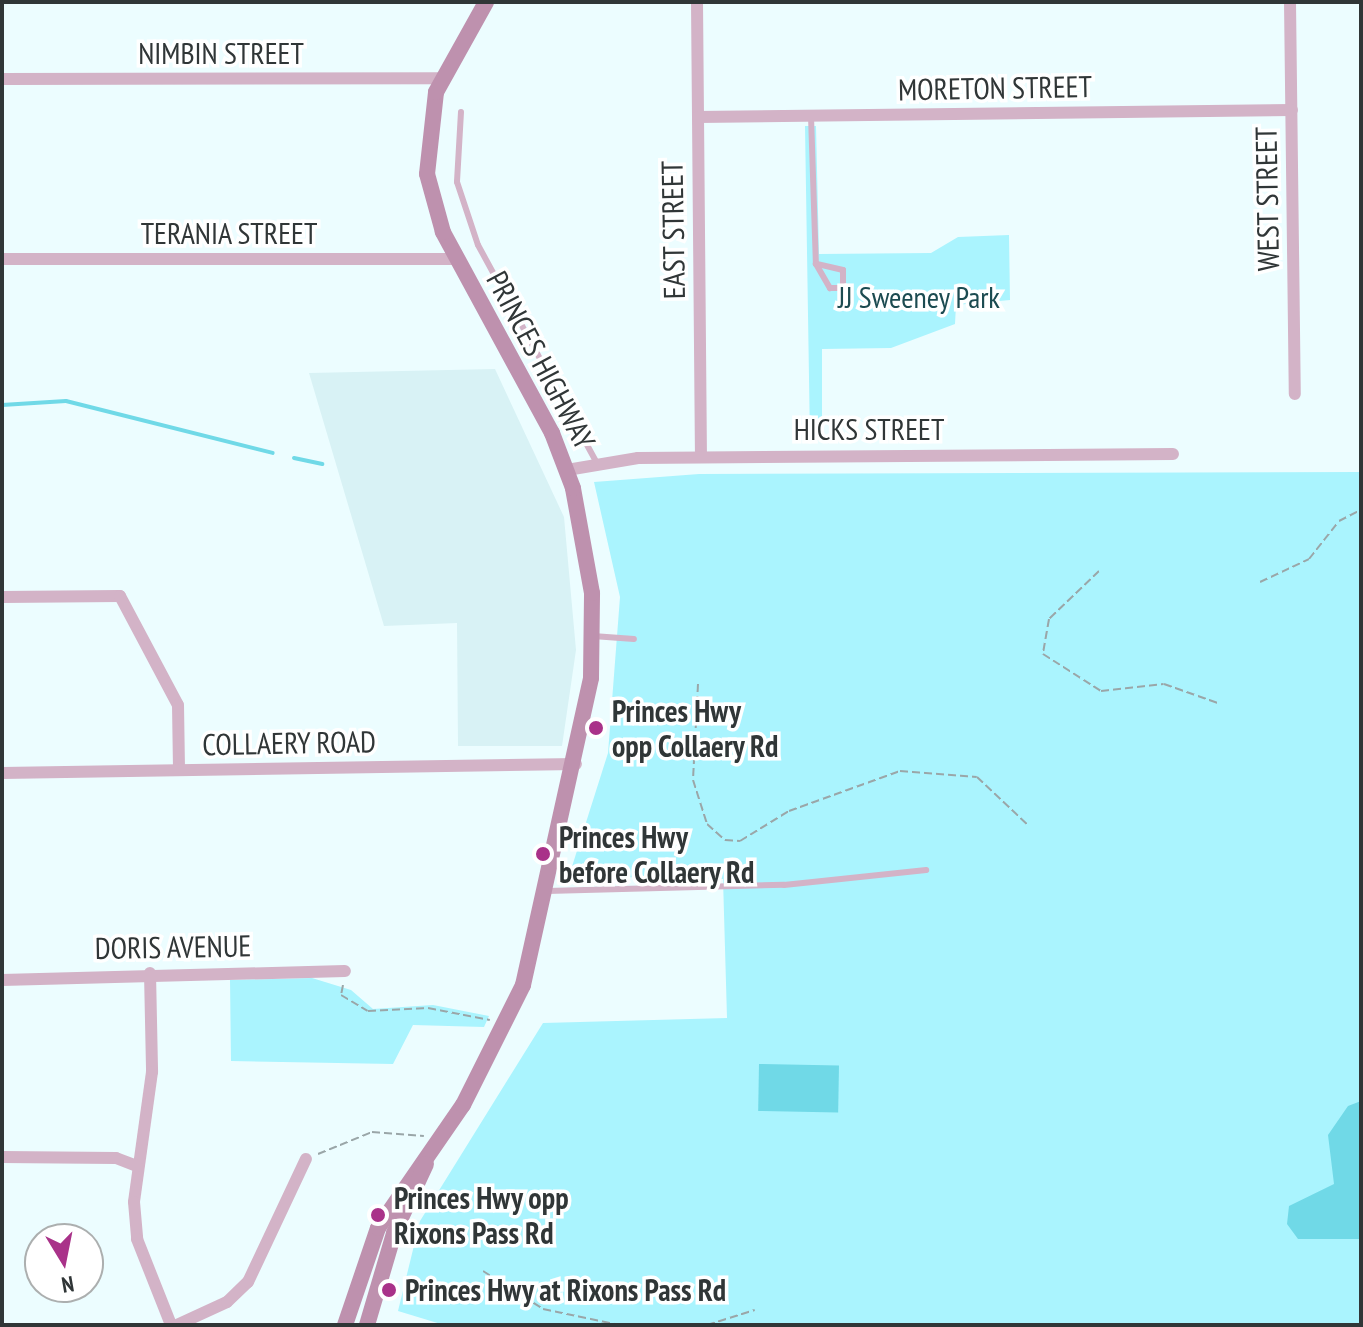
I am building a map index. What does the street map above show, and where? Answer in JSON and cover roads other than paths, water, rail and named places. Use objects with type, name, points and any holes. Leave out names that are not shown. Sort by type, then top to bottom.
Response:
[{"type":"main road","name":"PRINCES HIGHWAY","points":[[366,1325],[394,1233],[427,1163],[515,1006],[547,891],[576,764],[593,636],[589,565],[567,470],[456,259],[434,207],[425,156],[441,78],[486,2]]},
{"type":"main road","name":"PRINCES HIGHWAY","points":[[345,1323],[378,1228],[427,1163]]},
{"type":"street","name":"EAST STREET","points":[[697,2],[701,457]]},
{"type":"street","name":"WEST STREET","points":[[1290,2],[1295,394]]},
{"type":"street","name":"NIMBIN STREET","points":[[2,79],[441,78]]},
{"type":"street","name":"MORETON STREET","points":[[698,117],[1292,110]]},
{"type":"street","name":"TERANIA STREET","points":[[2,259],[456,259]]},
{"type":"street","name":"HICKS STREET","points":[[567,470],[596,461],[701,457],[1173,454]]},
{"type":"street","points":[[2,597],[120,596],[178,705],[179,770]]},
{"type":"street","name":"COLLAERY ROAD","points":[[2,773],[576,764]]},
{"type":"street","name":"DORIS AVENUE","points":[[2,980],[150,973],[345,971]]},
{"type":"street","points":[[150,973],[152,1072],[137,1166],[137,1239],[174,1325],[227,1302],[248,1282],[306,1159]]},
{"type":"street","points":[[2,1157],[116,1158],[137,1166]]},
{"type":"street","points":[[345,1323],[366,1325]]},
{"type":"lane","points":[[461,112],[457,182],[478,245],[596,461]]},
{"type":"lane","points":[[811,116],[816,264],[830,288],[843,288],[843,270],[816,264]]},
{"type":"lane","points":[[593,636],[634,639]]},
{"type":"lane","points":[[547,891],[784,885],[926,870]]},
{"type":"waterway","points":[[2,405],[66,401],[273,453]]},
{"type":"waterway","points":[[294,458],[322,464]]},
{"type":"place","name":"Princes Hwy opp Collaery Rd","points":[[596,728]]},
{"type":"place","name":"Princes Hwy before Collaery Rd","points":[[543,854]]},
{"type":"place","name":"Princes Hwy opp Rixons Pass Rd","points":[[378,1215]]},
{"type":"place","name":"Princes Hwy at Rixons Pass Rd","points":[[389,1290]]},
{"type":"park label","name":"JJ Sweeney Park","points":[[919,297]]}]
